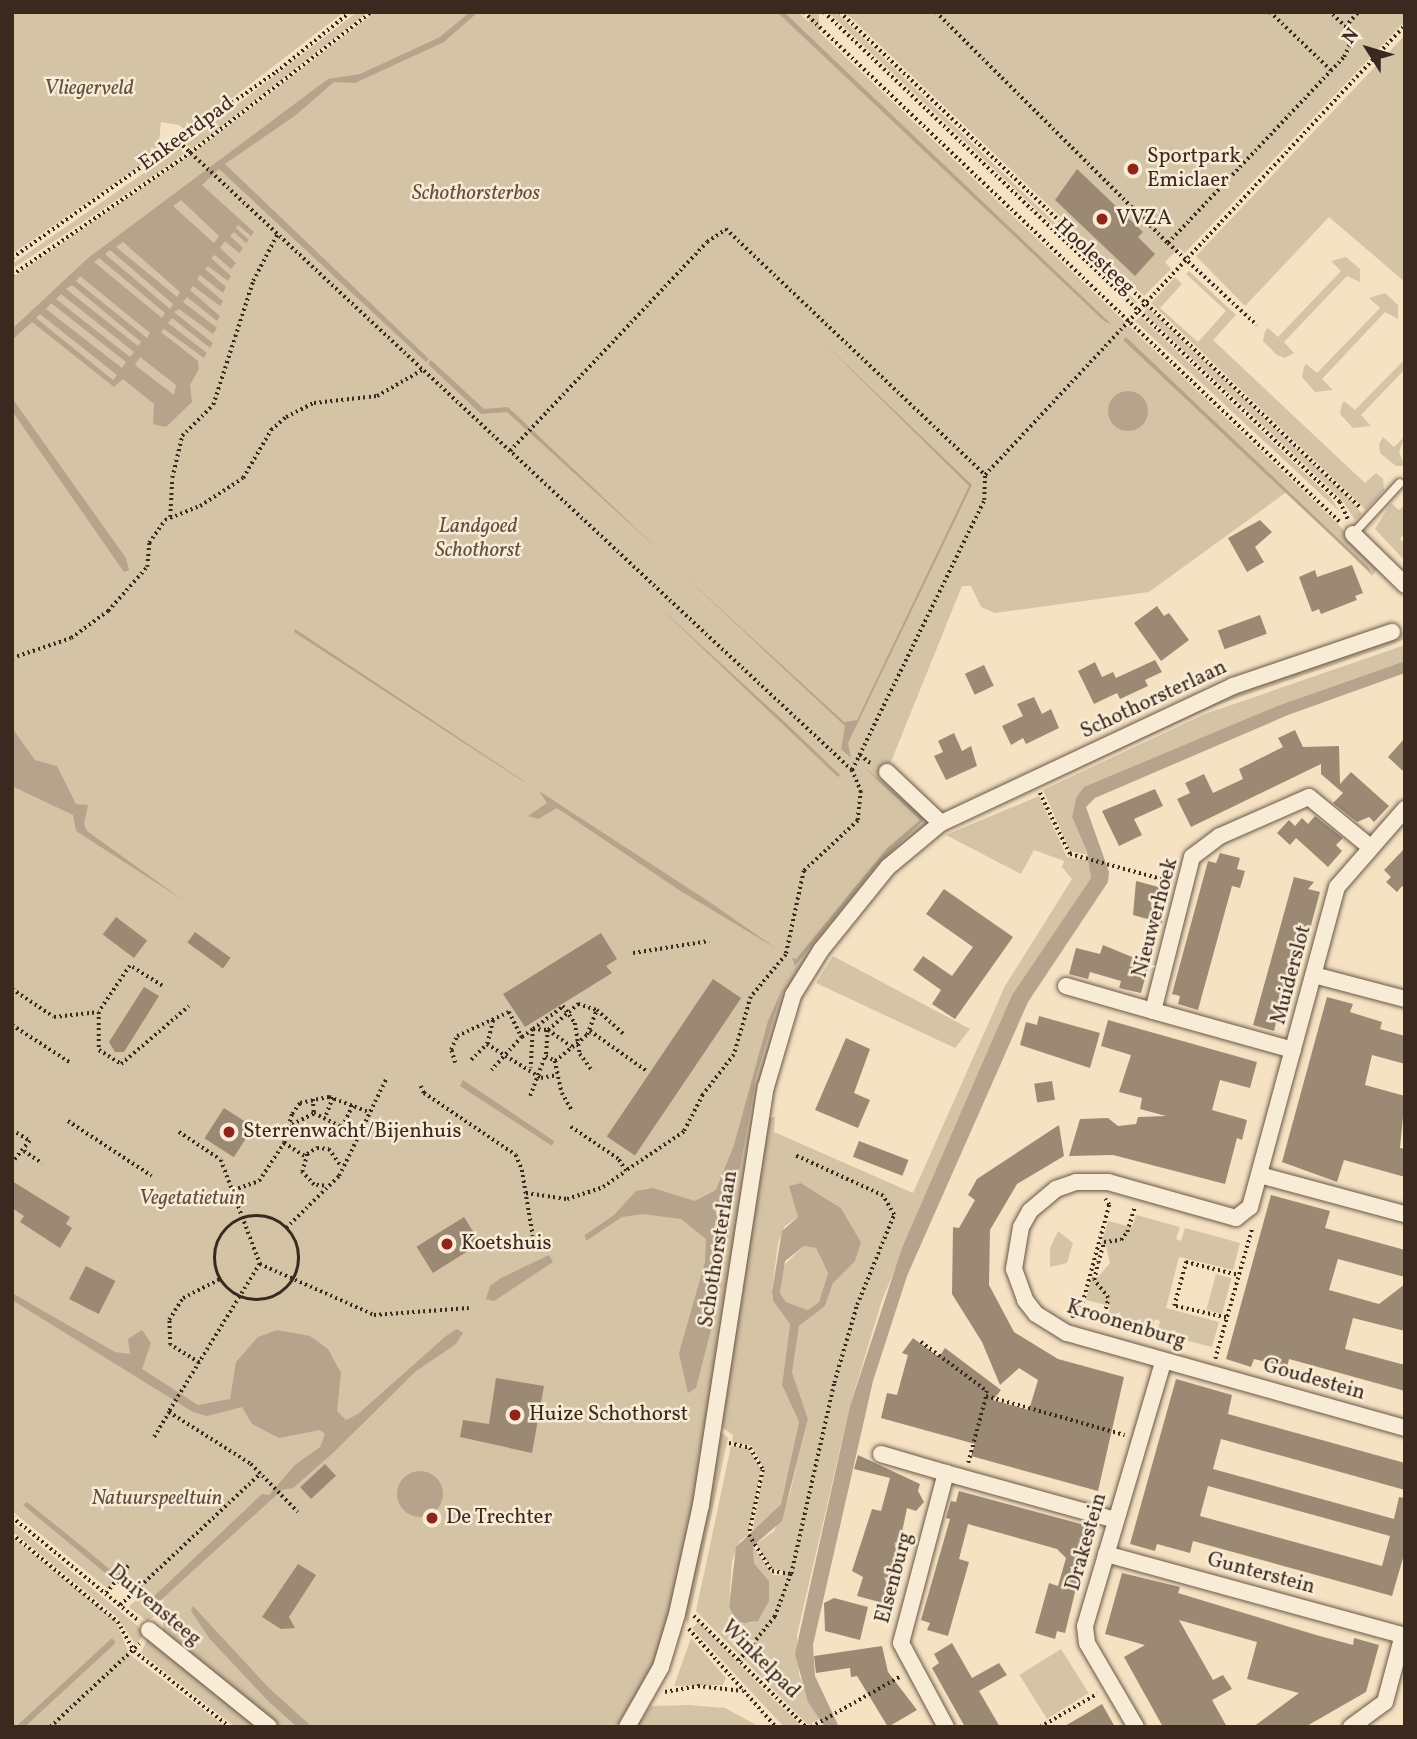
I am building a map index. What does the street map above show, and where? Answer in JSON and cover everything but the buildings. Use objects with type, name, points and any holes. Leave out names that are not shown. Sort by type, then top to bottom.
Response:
[{"type":"street","points":[[1353,534],[1405,584]]},
{"type":"street","name":"Schothorsterlaan","points":[[627,1727],[661,1667],[685,1614],[766,1087],[787,1010],[821,950],[873,885],[941,823],[1233,686],[1392,632]]},
{"type":"street","points":[[887,772],[941,823]]},
{"type":"street","name":"Nieuwerhoek","points":[[1293,1050],[1153,1011],[1192,857],[1220,836],[1309,797],[1370,847]]},
{"type":"street","name":"Muiderslot","points":[[1260,1175],[1337,887],[1405,808]]},
{"type":"street","points":[[1314,975],[1405,999]]},
{"type":"street","points":[[1066,986],[1153,1011]]},
{"type":"street","points":[[1244,1213],[1260,1175],[1405,1214]]},
{"type":"street","name":"Kroonenburg","points":[[1211,1373],[1163,1362],[1067,1333],[1036,1314],[1025,1300],[1014,1269],[1016,1245],[1030,1211],[1050,1194],[1076,1182],[1108,1182],[1236,1218],[1244,1213]]},
{"type":"street","name":"Drakestein","points":[[1136,1727],[1087,1643],[1085,1626],[1138,1439],[1163,1362]]},
{"type":"street","name":"Goudestein","points":[[1211,1373],[1405,1428]]},
{"type":"street","points":[[881,1454],[1115,1520]]},
{"type":"street","name":"Elsenburg","points":[[946,1473],[901,1633],[912,1670],[946,1727]]},
{"type":"street","name":"Gunterstein","points":[[1106,1553],[1404,1635]]},
{"type":"street","name":"Duivensteeg","points":[[149,1630],[268,1727]]},
{"type":"street","points":[[1351,1727],[1385,1703],[1404,1635]]},
{"type":"lane","points":[[1353,534],[1400,483]]},
{"type":"path","name":"Enkeerdpad","points":[[12,258],[179,142],[350,12]]},
{"type":"path","name":"Enkeerdpad","points":[[13,273],[190,153],[371,12]]},
{"type":"path","name":"Hoolesteeg","points":[[804,12],[1353,534]]},
{"type":"path","name":"Hoolesteeg","points":[[824,12],[1340,502],[1353,534]]},
{"type":"path","name":"Hoolesteeg","points":[[840,12],[1356,501],[1367,519]]},
{"type":"path","points":[[936,12],[1168,243],[1256,326]]},
{"type":"path","points":[[1270,12],[1331,70]]},
{"type":"path","points":[[1168,243],[1344,57],[1354,35],[1329,12]]},
{"type":"path","points":[[1345,27],[1359,12]]},
{"type":"path","points":[[852,770],[984,500],[985,475],[1127,324],[1127,318],[1136,307],[1405,25]]},
{"type":"path","points":[[179,142],[852,770],[861,791],[858,821],[804,871],[786,955],[751,997],[734,1055],[702,1095],[684,1132],[603,1187],[567,1199],[526,1193]]},
{"type":"path","points":[[510,451],[707,242],[726,229],[985,475]]},
{"type":"path","points":[[170,517],[172,478],[181,436],[213,405],[253,281],[276,235]]},
{"type":"path","points":[[12,658],[71,638],[126,595],[147,567],[149,543],[170,517],[200,506],[243,478],[271,430],[304,406],[377,396],[422,370]]},
{"type":"path","points":[[1034,779],[1070,854],[1185,886]]},
{"type":"path","points":[[633,953],[709,941]]},
{"type":"path","points":[[162,986],[130,966],[99,1012],[99,1050],[121,1064],[189,1006]]},
{"type":"path","points":[[12,989],[54,1017],[99,1012]]},
{"type":"path","points":[[530,1096],[545,1056],[548,1030],[578,1004],[597,1010],[625,1035]]},
{"type":"path","points":[[492,1070],[522,1037],[563,1006],[570,1012],[577,1042],[593,1072]]},
{"type":"path","points":[[555,1061],[590,1031],[597,1010]]},
{"type":"path","points":[[455,1063],[451,1050],[457,1036],[509,1012],[522,1037]]},
{"type":"path","points":[[471,1060],[487,1044],[495,1029],[493,1019]]},
{"type":"path","points":[[12,1025],[71,1063]]},
{"type":"path","points":[[533,1029],[548,1030],[572,1047]]},
{"type":"path","points":[[531,1068],[533,1029]]},
{"type":"path","points":[[590,1031],[648,1072]]},
{"type":"path","points":[[487,1044],[547,1079],[557,1075]]},
{"type":"path","points":[[545,1056],[555,1061]]},
{"type":"path","points":[[555,1061],[557,1075],[573,1112]]},
{"type":"path","points":[[286,1228],[325,1186],[335,1181],[386,1079]]},
{"type":"path","points":[[421,1086],[424,1093],[510,1149],[522,1170],[533,1236]]},
{"type":"path","points":[[233,1191],[259,1181],[284,1143],[287,1126],[296,1106],[313,1099],[333,1097],[369,1112]]},
{"type":"path","points":[[326,1115],[333,1097]]},
{"type":"path","points":[[313,1099],[314,1114]]},
{"type":"path","points":[[287,1126],[314,1114],[326,1115],[342,1127],[353,1104]]},
{"type":"path","points":[[68,1121],[152,1176]]},
{"type":"path","points":[[569,1126],[618,1159],[626,1171]]},
{"type":"path","points":[[12,1130],[30,1141],[24,1152],[12,1163]]},
{"type":"path","points":[[179,1132],[221,1160],[260,1264],[374,1315],[469,1308]]},
{"type":"path","points":[[284,1143],[306,1156]]},
{"type":"path","points":[[325,1186],[305,1178],[301,1167],[306,1156],[317,1148],[329,1149],[342,1168]]},
{"type":"path","points":[[24,1152],[43,1163]]},
{"type":"path","points":[[739,1661],[775,1617],[791,1574],[834,1383],[857,1305],[894,1215],[883,1196],[794,1155]]},
{"type":"path","points":[[1067,1333],[1076,1306],[1080,1307],[1109,1205],[1104,1203],[1108,1182]]},
{"type":"path","points":[[1097,1342],[1108,1298],[1094,1280],[1098,1263],[1104,1242],[1121,1240],[1127,1232],[1139,1191]]},
{"type":"path","points":[[1211,1373],[1253,1222],[1244,1213]]},
{"type":"path","points":[[263,1217],[286,1228],[299,1252],[293,1281],[272,1297],[239,1297],[220,1279],[217,1245],[229,1228],[244,1219],[263,1217]]},
{"type":"path","points":[[1092,1261],[1098,1263]]},
{"type":"path","points":[[1226,1318],[1174,1306],[1186,1262],[1238,1275]]},
{"type":"path","points":[[154,1437],[260,1264]]},
{"type":"path","points":[[199,1363],[170,1345],[169,1320],[183,1297],[220,1279]]},
{"type":"path","points":[[921,1342],[987,1391],[964,1478]]},
{"type":"path","points":[[986,1396],[1138,1439]]},
{"type":"path","points":[[169,1412],[261,1473],[298,1512]]},
{"type":"path","points":[[729,1443],[750,1448],[763,1470],[749,1535],[776,1572],[791,1574]]},
{"type":"path","points":[[120,1605],[261,1473]]},
{"type":"path","name":"Duivensteeg","points":[[12,1517],[149,1630]]},
{"type":"path","points":[[12,1534],[118,1622],[134,1651],[230,1727]]},
{"type":"path","points":[[106,1593],[130,1563]]},
{"type":"path","name":"Winkelpad","points":[[685,1614],[810,1726]]},
{"type":"path","name":"Winkelpad","points":[[685,1614],[743,1691],[776,1727]]},
{"type":"path","points":[[50,1727],[134,1651],[149,1630]]},
{"type":"path","points":[[810,1726],[912,1670]]},
{"type":"path","name":"Winkelpad","points":[[644,1700],[698,1686],[743,1691]]},
{"type":"path","points":[[1040,1727],[1111,1686]]},
{"type":"green space","name":"Vliegerveld","points":[[12,12],[344,12],[188,132],[179,125],[161,122],[159,142],[164,149],[12,254]]},
{"type":"green space","points":[[357,12],[368,12],[212,134],[191,149],[186,144]]},
{"type":"green space","name":"Landgoed Schothorst","points":[[375,12],[798,12],[1126,323],[1124,327],[1129,326],[1336,522],[1378,568],[1372,576],[1288,491],[1149,592],[995,613],[981,607],[971,586],[962,586],[886,774],[932,821],[792,985],[696,1511],[655,1664],[616,1727],[278,1727],[163,1634],[163,1622],[156,1615],[147,1621],[129,1607],[137,1599],[115,1580],[108,1589],[12,1511],[12,278],[197,150]]},
{"type":"green space","points":[[809,12],[819,12],[819,448],[809,448]]},
{"type":"green space","points":[[828,12],[836,12],[1138,303],[1135,303]]},
{"type":"green space","name":"Sportpark Emiclaer","points":[[845,12],[1405,12],[1405,21],[1185,253],[1179,248],[1165,262],[1171,269],[1144,296]]},
{"type":"green space","points":[[1405,35],[1405,282],[1329,217],[1245,306],[1196,256]]},
{"type":"green space","points":[[180,148],[184,154],[12,269],[12,264]]},
{"type":"green space","points":[[1346,257],[1360,269],[1360,282],[1347,276],[1284,342],[1294,353],[1285,358],[1277,355],[1263,341],[1265,331],[1268,328],[1278,337],[1341,271],[1331,261]]},
{"type":"green space","points":[[1189,271],[1236,315],[1213,340],[1365,483],[1376,473],[1383,479],[1384,490],[1366,510],[1151,303],[1175,277],[1182,284],[1160,308],[1198,342],[1226,311],[1186,274]]},
{"type":"green space","points":[[1385,293],[1398,305],[1398,319],[1385,312],[1322,379],[1333,390],[1315,392],[1302,377],[1306,364],[1317,373],[1380,308],[1369,298]]},
{"type":"green space","points":[[1147,307],[1351,500],[1362,514],[1355,520],[1343,501],[1144,313]]},
{"type":"green space","points":[[1141,317],[1331,498],[1340,512],[1135,321]]},
{"type":"green space","points":[[1405,359],[1405,369],[1361,415],[1371,426],[1353,428],[1340,414],[1344,401],[1355,410]]},
{"type":"green space","points":[[1405,436],[1399,452],[1405,466],[1396,466],[1380,453],[1379,444],[1383,437],[1394,447]]},
{"type":"green space","points":[[1391,503],[1399,510],[1405,504],[1405,533],[1400,539],[1405,544],[1405,561],[1375,529]]},
{"type":"green space","points":[[1405,632],[1405,639],[1383,648],[1214,706],[942,831],[1220,697]]},
{"type":"green space","points":[[1405,645],[1405,661],[1280,705],[1076,798],[1072,817],[1088,855],[1070,851],[1043,790],[1205,714]]},
{"type":"green space","points":[[1039,796],[1067,857],[1090,861],[1091,878],[1012,995],[882,1300],[850,1406],[797,1635],[799,1675],[820,1719],[808,1725],[696,1611],[731,1446],[748,1448],[761,1470],[748,1535],[740,1541],[732,1561],[729,1607],[736,1621],[753,1623],[768,1601],[769,1581],[754,1563],[753,1546],[773,1575],[782,1575],[783,1571],[772,1569],[756,1544],[774,1531],[789,1497],[808,1419],[792,1372],[792,1351],[799,1326],[825,1306],[833,1283],[861,1242],[841,1208],[801,1183],[794,1198],[798,1217],[785,1226],[778,1243],[772,1292],[773,1301],[790,1324],[782,1385],[799,1422],[781,1504],[752,1532],[764,1470],[752,1446],[732,1442],[733,1435],[719,1425],[769,1118],[775,1117],[774,1132],[913,1193],[1005,986],[1072,879],[1062,867],[1064,861],[1034,850],[1021,874],[946,835]]},
{"type":"green space","points":[[833,956],[970,1029],[955,1048],[816,983]]},
{"type":"green space","points":[[1136,1215],[1180,1227],[1176,1239],[1181,1241],[1185,1228],[1240,1243],[1233,1270],[1179,1257],[1166,1308],[1219,1322],[1212,1347],[1157,1333],[1160,1321],[1155,1319],[1151,1331],[1107,1319],[1110,1306],[1086,1300],[1092,1276],[1097,1278],[1110,1263],[1106,1246],[1101,1244],[1108,1221],[1132,1227]]},
{"type":"green space","points":[[1058,1231],[1073,1243],[1067,1263],[1050,1267],[1050,1248]]},
{"type":"green space","points":[[804,1246],[816,1248],[828,1273],[819,1302],[808,1310],[786,1302],[780,1293],[783,1266]]},
{"type":"green space","points":[[1216,1274],[1231,1278],[1222,1314],[1206,1310]]},
{"type":"green space","points":[[718,1430],[728,1438],[688,1624],[683,1613]]},
{"type":"green space","points":[[12,1522],[145,1632],[136,1645],[117,1617],[12,1531]]},
{"type":"green space","points":[[12,1537],[116,1621],[129,1654],[226,1727],[12,1727]]},
{"type":"green space","points":[[699,1622],[803,1727],[784,1727],[692,1628]]},
{"type":"green space","points":[[149,1635],[261,1727],[235,1727],[141,1653]]},
{"type":"green space","points":[[691,1638],[726,1678],[723,1685],[674,1686]]},
{"type":"green space","points":[[1061,1649],[1089,1693],[1047,1719],[1019,1675]]},
{"type":"green space","points":[[651,1706],[725,1708],[760,1727],[636,1727]]},
{"type":"shaded area","points":[[470,12],[478,12],[444,42],[355,83],[334,82],[296,115],[225,164],[429,359],[426,362],[219,169],[202,185],[254,232],[251,236],[238,225],[236,228],[249,240],[246,243],[234,232],[230,236],[243,248],[239,253],[225,241],[220,248],[236,263],[231,269],[215,255],[211,258],[231,276],[228,281],[208,266],[205,269],[226,287],[223,293],[200,275],[197,279],[223,301],[220,306],[193,286],[190,290],[220,316],[217,321],[187,297],[183,302],[217,328],[213,334],[179,309],[174,312],[213,343],[210,348],[172,318],[168,323],[207,353],[204,358],[164,329],[161,332],[198,361],[199,369],[190,385],[192,402],[166,427],[153,424],[154,404],[123,379],[114,387],[32,322],[12,340],[12,329],[88,258],[328,79],[360,74],[440,37]],"holes":[[[181,200],[219,236],[214,243],[173,206]],[[123,242],[180,292],[177,297],[116,247]],[[110,250],[173,304],[170,309],[105,254]],[[99,258],[165,313],[162,318],[94,262]],[[80,276],[150,333],[147,338],[76,281]],[[72,285],[141,342],[138,346],[66,289]],[[61,294],[134,352],[130,357],[56,299]],[[51,303],[126,362],[122,368],[46,309]],[[40,314],[117,375],[113,380],[36,318]],[[140,357],[176,385],[174,395],[135,365]]]},
{"type":"shaded area","points":[[777,12],[784,12],[1111,324],[1104,321]]},
{"type":"shaded area","points":[[1126,337],[1368,567],[1371,573],[1123,340]]},
{"type":"shaded area","points":[[819,338],[972,485],[848,743],[851,758],[841,749],[845,726],[676,568],[844,722],[857,720],[969,486]]},
{"type":"shaded area","points":[[431,360],[484,409],[508,407],[661,552],[507,412],[481,414],[428,364]]},
{"type":"shaded area","points":[[1128,391],[1142,397],[1148,411],[1142,425],[1128,431],[1114,425],[1108,411],[1114,397]]},
{"type":"shaded area","points":[[12,398],[126,558],[129,570],[124,572],[12,411]]},
{"type":"shaded area","points":[[656,604],[787,724],[840,775],[838,777]]},
{"type":"shaded area","points":[[295,629],[524,781],[524,782],[294,632]]},
{"type":"shaded area","points":[[1405,661],[1405,673],[1288,715],[1095,798],[1086,807],[1109,872],[1108,882],[1028,1002],[907,1276],[873,1381],[813,1645],[815,1676],[839,1727],[825,1727],[808,1702],[795,1654],[850,1406],[902,1248],[1012,995],[1091,878],[1087,852],[1072,817],[1076,798],[1084,787],[1280,705]]},
{"type":"shaded area","points":[[12,728],[35,760],[57,766],[76,804],[88,805],[84,824],[87,831],[183,900],[76,831],[73,815],[12,786]]},
{"type":"shaded area","points":[[862,765],[925,819],[877,865],[795,966],[792,958],[796,959],[887,848],[920,820]]},
{"type":"shaded area","points":[[539,791],[777,949],[679,890],[557,808],[538,819],[528,816],[547,803]]},
{"type":"shaded area","points":[[782,990],[756,1077],[712,1326],[696,1388],[688,1393],[679,1353],[705,1262],[706,1239],[681,1219],[643,1214],[622,1217],[586,1241],[585,1235],[614,1215],[636,1191],[653,1188],[695,1201],[716,1190],[734,1145],[768,1021]]},
{"type":"shaded area","points":[[463,1080],[554,1141],[552,1146],[460,1086]]},
{"type":"shaded area","points":[[801,1183],[841,1208],[861,1242],[855,1261],[833,1283],[825,1306],[799,1326],[792,1372],[808,1419],[782,1521],[753,1546],[754,1563],[769,1581],[769,1601],[758,1621],[745,1623],[736,1621],[729,1607],[736,1547],[781,1504],[799,1422],[782,1385],[790,1324],[773,1301],[772,1292],[782,1231],[798,1217],[789,1186]],"holes":[[[804,1246],[816,1248],[828,1273],[819,1302],[808,1310],[786,1302],[780,1293],[785,1261]]]},
{"type":"shaded area","points":[[549,1255],[553,1262],[494,1301],[486,1299],[490,1286],[501,1278]]},
{"type":"shaded area","points":[[12,1293],[115,1352],[130,1354],[128,1339],[142,1330],[151,1343],[142,1369],[198,1405],[230,1399],[236,1362],[258,1337],[277,1330],[310,1336],[328,1349],[341,1373],[337,1411],[346,1420],[358,1414],[446,1336],[457,1329],[463,1333],[456,1344],[416,1371],[333,1453],[293,1488],[282,1490],[152,1608],[137,1599],[141,1595],[151,1599],[262,1494],[269,1495],[295,1465],[320,1447],[325,1434],[320,1430],[279,1438],[252,1424],[242,1407],[207,1416],[193,1412],[12,1300]]},
{"type":"shaded area","points":[[420,1471],[437,1477],[443,1494],[437,1511],[420,1517],[403,1511],[397,1494],[403,1477]]},
{"type":"shaded area","points":[[27,1502],[131,1587],[127,1591],[23,1505]]},
{"type":"shaded area","points":[[193,1606],[268,1687],[312,1727],[297,1727],[267,1700],[209,1638],[191,1611]]},
{"type":"waterway","points":[[20,1727],[112,1642]]},
{"type":"place","name":"Sportpark Emiclaer","points":[[1133,169]]},
{"type":"place","name":"VVZA","points":[[1102,219]]},
{"type":"place","name":"Sterrenwacht/Bijenhuis","points":[[229,1132]]},
{"type":"place","name":"Koetshuis","points":[[447,1244]]},
{"type":"place","name":"Huize Schothorst","points":[[515,1415]]},
{"type":"place","name":"De Trechter","points":[[432,1518]]},
{"type":"park label","name":"Schothorsterbos","points":[[476,194]]},
{"type":"park label","name":"Vegetatietuin","points":[[192,1199]]},
{"type":"park label","name":"Natuurspeeltuin","points":[[157,1499]]}]
